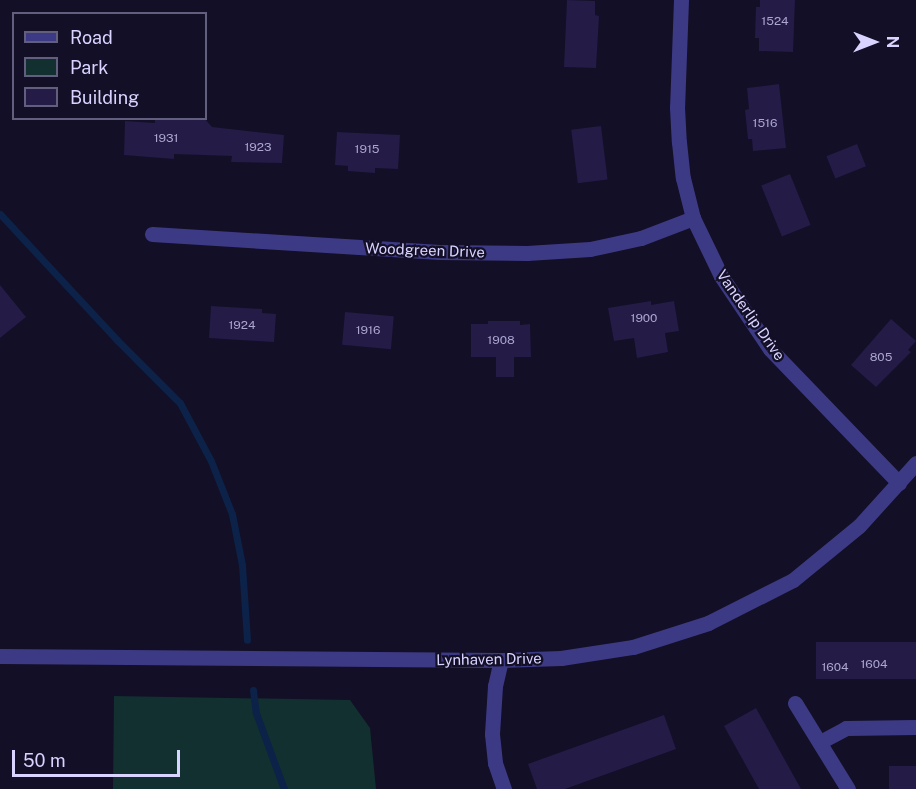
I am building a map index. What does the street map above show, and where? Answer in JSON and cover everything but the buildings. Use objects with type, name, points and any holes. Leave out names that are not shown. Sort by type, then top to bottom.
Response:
[{"type":"street","name":"Vanderlip Drive","points":[[681,0],[678,130],[683,178],[693,218],[721,276],[770,349],[899,483]]},
{"type":"street","name":"Woodgreen Drive","points":[[152,234],[439,252],[527,254],[600,247],[641,238],[693,218]]},
{"type":"street","name":"Lynhaven Drive","points":[[0,656],[501,660],[561,658],[633,647],[708,623],[793,580],[859,526],[916,463]]},
{"type":"street","points":[[501,660],[495,686],[492,735],[495,763],[504,789]]},
{"type":"street","points":[[795,703],[848,789]]},
{"type":"street","points":[[820,742],[837,730],[846,728],[916,727]]},
{"type":"green space","points":[[114,696],[350,700],[370,728],[376,789],[113,789]]},
{"type":"waterway","points":[[0,214],[117,340],[180,403],[211,461],[232,514],[242,565],[247,640]]},
{"type":"waterway","points":[[253,690],[256,713],[284,789]]}]
